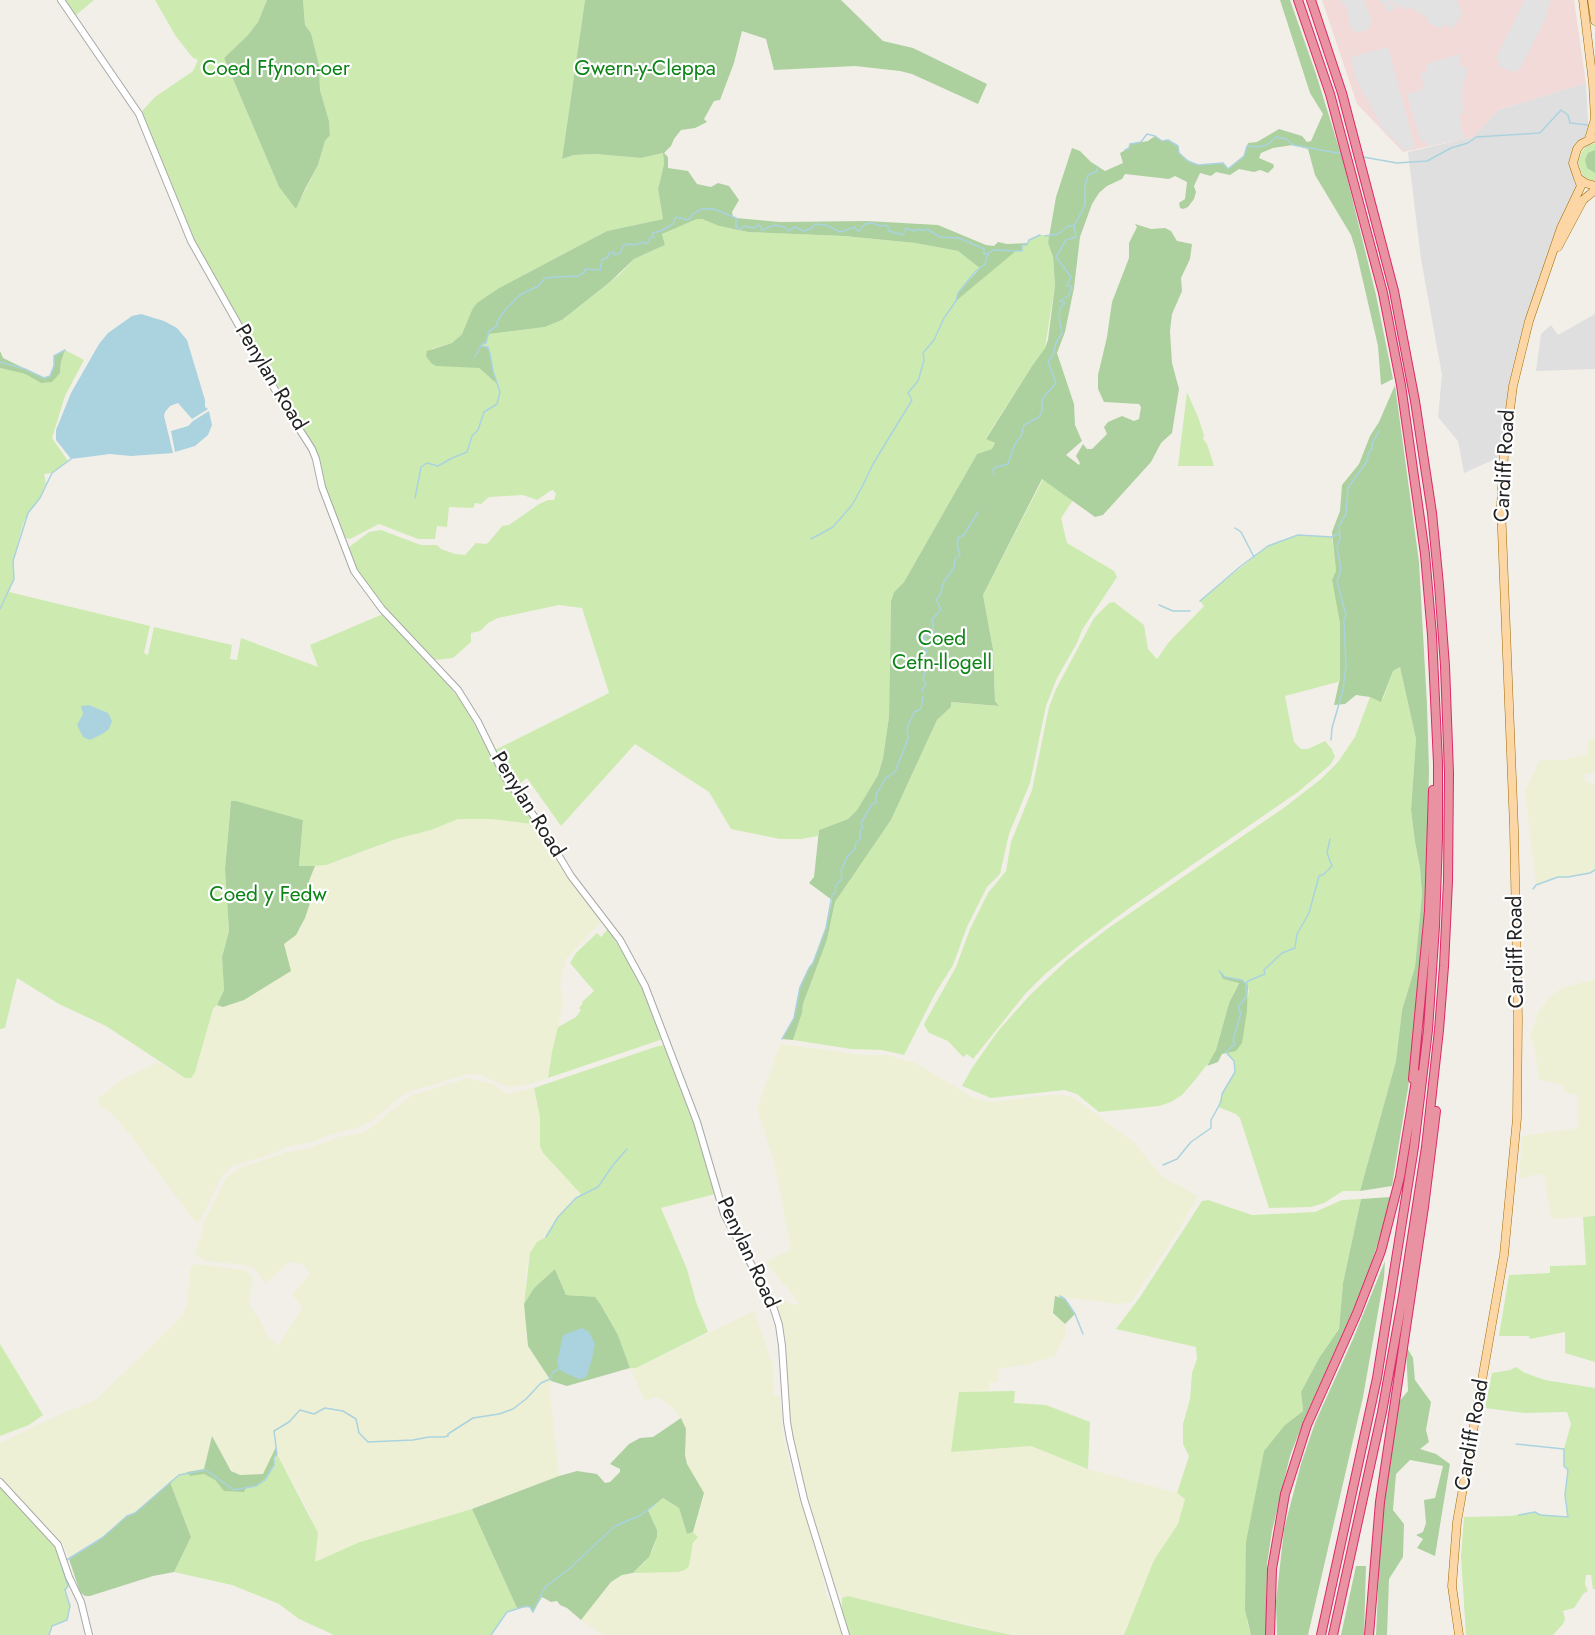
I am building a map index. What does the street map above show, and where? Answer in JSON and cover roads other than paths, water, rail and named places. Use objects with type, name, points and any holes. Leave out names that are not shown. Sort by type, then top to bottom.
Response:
[{"type":"highway","points":[[1298,0],[1330,94],[1383,293],[1401,383],[1425,554],[1437,739],[1437,879],[1428,1030],[1411,1165],[1384,1335],[1362,1453],[1321,1635]]},
{"type":"highway","points":[[1311,0],[1342,93],[1394,291],[1411,379],[1432,513],[1441,604],[1449,773],[1449,881],[1439,1030],[1426,1146],[1400,1317],[1376,1442],[1333,1635]]},
{"type":"highway","points":[[1390,1219],[1420,1018],[1429,911],[1437,739]]},
{"type":"highway","points":[[1270,1635],[1273,1562],[1279,1519],[1288,1481],[1307,1425],[1367,1290],[1390,1219],[1400,1177],[1418,1070],[1428,1030]]},
{"type":"highway","points":[[1380,1502],[1432,1145],[1440,1073],[1439,1030]]},
{"type":"highway","points":[[1370,1635],[1380,1502],[1389,1408],[1398,1354],[1400,1317]]},
{"type":"main road","points":[[1583,0],[1593,83],[1595,119],[1592,138]]},
{"type":"main road","points":[[1592,0],[1595,21]]},
{"type":"main road","name":"Cardiff Road","points":[[1459,1635],[1452,1586],[1458,1522],[1504,1255],[1517,1118],[1515,852],[1501,506],[1504,455],[1513,386],[1529,321],[1561,228],[1581,186],[1573,164],[1574,156],[1581,144],[1592,138]]},
{"type":"main road","points":[[1578,178],[1595,188]]},
{"type":"main road","name":"Cardiff Road","points":[[1546,269],[1583,200],[1595,188]]},
{"type":"street","name":"Penylan Road","points":[[61,0],[139,114],[191,241],[282,402],[312,449],[322,488],[354,571],[382,609],[458,690],[478,722],[506,777],[539,823],[572,876],[620,940],[645,986],[697,1122],[724,1214],[776,1314],[783,1346],[789,1439],[804,1499],[846,1635]]},
{"type":"street","points":[[0,1482],[58,1545],[81,1602],[89,1635]]},
{"type":"water","points":[[141,314],[164,321],[177,328],[187,340],[205,400],[205,407],[208,409],[192,419],[178,403],[170,406],[165,412],[173,453],[131,456],[110,454],[71,459],[56,440],[56,430],[71,393],[99,344],[108,333],[132,316]]},
{"type":"water","points":[[209,411],[212,425],[208,435],[195,446],[175,452],[171,431],[188,426]]},
{"type":"water","points":[[89,705],[108,713],[112,721],[109,729],[90,740],[83,737],[77,725],[83,714],[81,706]]},
{"type":"water","points":[[582,1328],[589,1332],[595,1344],[587,1375],[579,1379],[563,1372],[557,1363],[563,1335]]},
{"type":"waterway","points":[[1363,157],[1397,163],[1427,161],[1451,148],[1468,143],[1476,137],[1540,133],[1561,110],[1568,115],[1570,123],[1588,125]]},
{"type":"waterway","points":[[1125,150],[1130,144],[1141,142],[1147,134],[1162,141],[1168,140],[1178,146],[1179,153],[1188,161],[1198,165],[1223,163],[1228,169],[1244,156],[1247,146],[1267,145],[1276,137],[1286,139],[1293,145],[1343,154]]},
{"type":"waterway","points":[[1045,236],[1058,234],[1068,226],[1074,226],[1085,205],[1085,186],[1088,175],[1096,172],[1098,167]]},
{"type":"waterway","points":[[475,357],[482,344],[486,343],[489,331],[497,326],[505,310],[520,295],[538,286],[545,278],[576,277],[585,272],[585,269],[600,270],[602,260],[608,257],[609,253],[613,252],[615,255],[620,253],[623,246],[628,244],[635,245],[643,242],[647,244],[650,238],[654,237],[652,233],[673,224],[676,217],[688,220],[702,209],[714,209],[736,218],[736,227],[741,229],[744,226],[754,228],[759,224],[762,230],[775,225],[784,227],[788,231],[795,227],[804,231],[815,224],[826,225],[840,232],[855,227],[859,231],[865,224],[872,223],[880,226],[887,225],[889,231],[903,235],[906,228],[914,231],[927,229],[940,237],[959,238],[984,249],[984,254],[988,254]]},
{"type":"waterway","points":[[994,475],[993,470],[996,467],[1008,464],[1024,425],[1039,417],[1042,411],[1042,399],[1056,383],[1048,362],[1062,333],[1059,317],[1060,308],[1065,303],[1060,301],[1069,295],[1072,287],[1067,285],[1071,277],[1056,257],[1066,240],[1076,237],[1074,226]]},
{"type":"waterway","points":[[811,539],[833,527],[852,505],[873,464],[912,400],[908,393],[918,381],[924,360],[923,353],[934,340],[944,318],[956,301],[958,293],[975,272],[985,264],[988,254],[993,250],[1022,251],[1022,245],[1027,245],[1029,240],[1040,235]]},
{"type":"waterway","points":[[415,498],[421,467],[427,463],[438,466],[467,452],[484,412],[497,404],[500,392],[488,347],[482,346]]},
{"type":"waterway","points":[[0,362],[25,369],[44,378],[50,376],[54,366],[54,356],[65,350]]},
{"type":"waterway","points":[[1331,740],[1332,728],[1343,690],[1346,665],[1344,621],[1346,615],[1337,581],[1341,570],[1337,546],[1340,540],[1339,526],[1346,514],[1348,488],[1367,461],[1379,431]]},
{"type":"waterway","points":[[0,609],[14,579],[13,561],[28,513],[40,498],[52,473],[71,459]]},
{"type":"waterway","points":[[923,692],[922,689],[926,685],[923,679],[925,674],[923,660],[927,651],[924,648],[925,636],[934,633],[932,619],[941,610],[936,599],[940,596],[944,581],[954,568],[955,559],[960,555],[957,544],[959,537],[964,535],[978,512]]},
{"type":"waterway","points":[[1235,528],[1241,532],[1254,557]]},
{"type":"waterway","points":[[1200,601],[1268,546],[1298,535],[1332,537],[1338,534]]},
{"type":"waterway","points":[[1159,605],[1173,611],[1190,611]]},
{"type":"waterway","points":[[782,1039],[794,1018],[800,987],[813,963],[826,928],[832,895],[835,893],[836,885],[842,879],[841,871],[847,857],[855,849],[856,842],[860,839],[860,830],[863,828],[861,823],[872,804],[876,803],[876,795],[885,779],[895,772],[908,739],[907,728],[914,712],[921,709],[923,697]]},
{"type":"waterway","points":[[1163,1165],[1177,1159],[1191,1142],[1211,1128],[1211,1120],[1221,1102],[1222,1094],[1235,1072],[1234,1061],[1226,1052],[1235,1044],[1233,1040],[1241,1013],[1238,1007],[1246,997],[1246,984],[1265,974],[1264,970],[1282,953],[1295,948],[1297,934],[1309,913],[1319,876],[1332,866],[1327,853],[1330,839]]},
{"type":"waterway","points":[[1533,889],[1536,885],[1558,877],[1590,873],[1595,870]]},
{"type":"waterway","points":[[1219,971],[1225,977],[1242,980],[1246,984]]},
{"type":"waterway","points":[[546,1237],[558,1217],[576,1198],[598,1187],[627,1149]]},
{"type":"waterway","points":[[1060,1296],[1065,1299],[1075,1314],[1083,1334]]},
{"type":"waterway","points":[[65,1561],[102,1538],[179,1475],[206,1470],[234,1490],[256,1486],[265,1480],[274,1465],[274,1458],[277,1454],[274,1431],[289,1422],[300,1410],[314,1414],[325,1408],[343,1411],[356,1419],[359,1433],[368,1442],[443,1437],[448,1436],[473,1418],[499,1414],[513,1409],[559,1369]]},
{"type":"waterway","points":[[1516,1444],[1564,1449],[1564,1466],[1568,1470],[1565,1495],[1568,1517],[1540,1515],[1535,1512],[1519,1515]]},
{"type":"waterway","points":[[491,1635],[507,1612],[526,1606],[530,1607],[533,1612],[545,1587],[569,1569],[615,1526],[641,1515],[654,1505]]},
{"type":"waterway","points":[[49,1635],[52,1626],[67,1620],[70,1606],[65,1590],[68,1586],[61,1564]]},
{"type":"park label","name":"Coed Ffynon-oer","points":[[276,70]]},
{"type":"park label","name":"Gwern-y-Cleppa","points":[[645,70]]},
{"type":"park label","name":"Coed Cefn-llogell","points":[[942,652]]},
{"type":"park label","name":"Coed y Fedw","points":[[268,896]]}]
